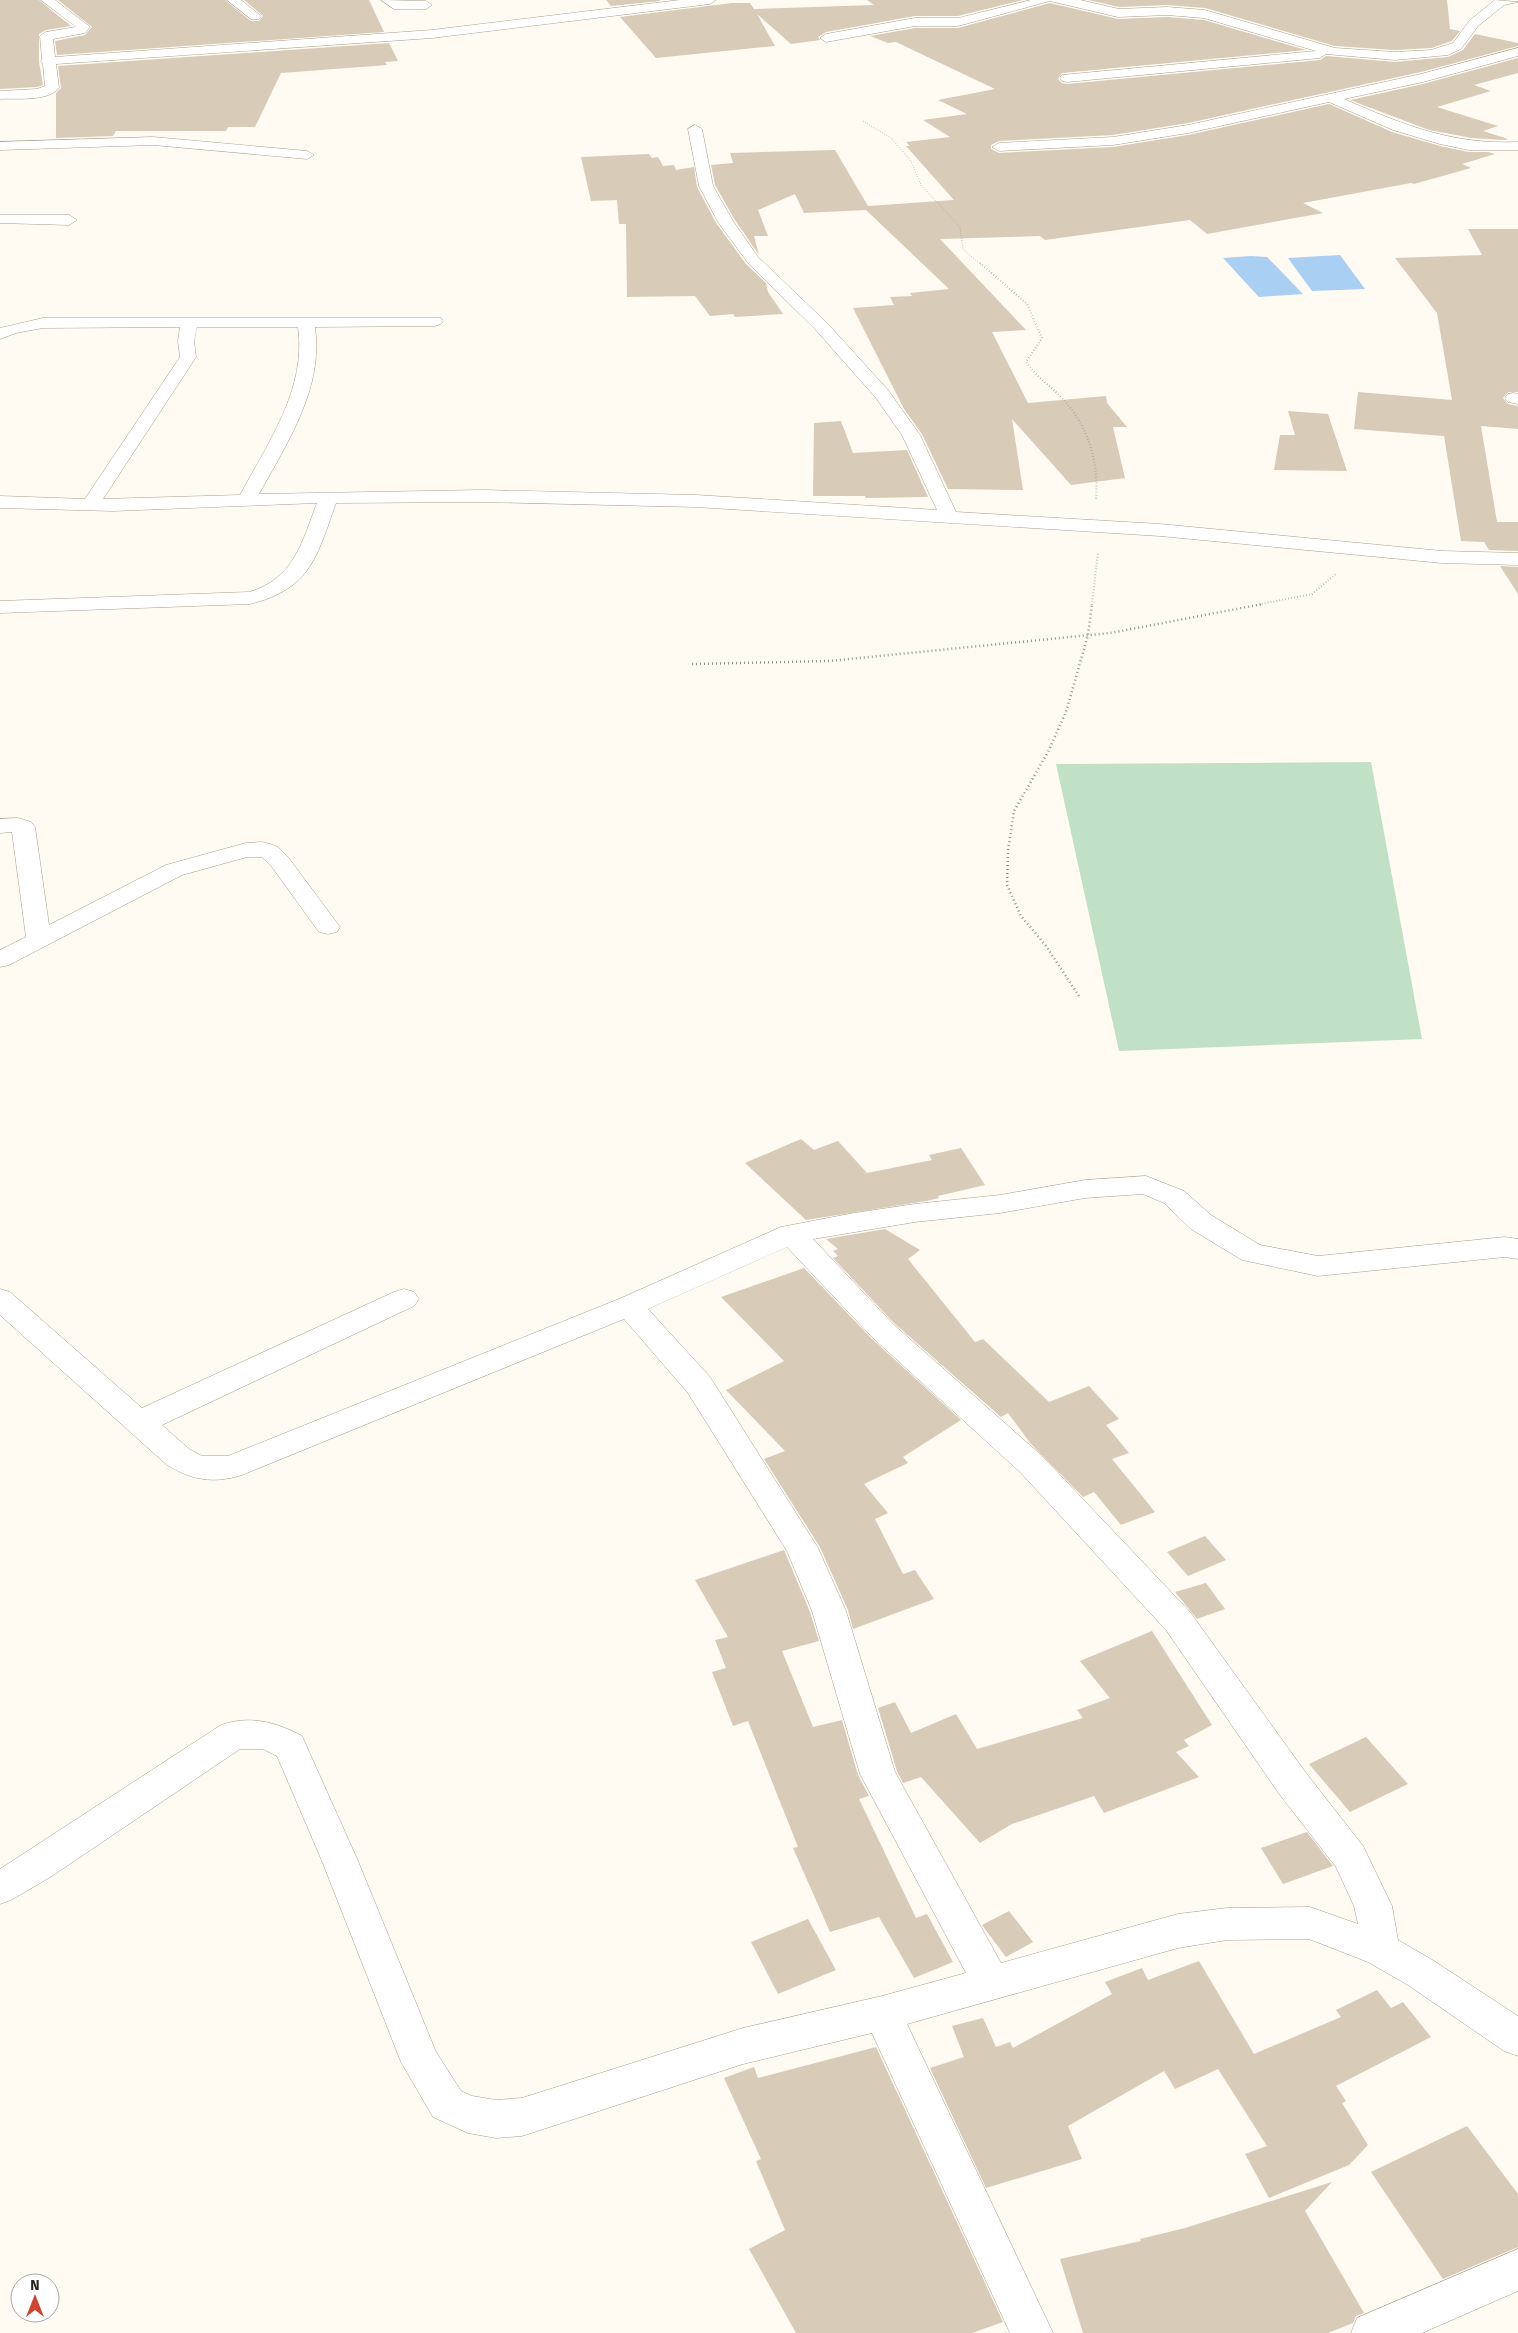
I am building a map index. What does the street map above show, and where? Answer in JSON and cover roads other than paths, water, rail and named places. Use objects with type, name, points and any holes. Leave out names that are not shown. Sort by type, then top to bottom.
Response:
[{"type":"street","points":[[0,95],[39,93],[52,88],[47,61],[46,36],[81,30],[84,27],[48,0]]},
{"type":"street","points":[[233,0],[255,16]]},
{"type":"street","points":[[387,0],[394,5],[426,5]]},
{"type":"street","points":[[47,61],[432,34],[710,0]]},
{"type":"street","points":[[826,38],[916,22],[958,22],[1045,0]]},
{"type":"street","points":[[1056,0],[1095,6],[1118,12],[1167,11],[1205,14],[1334,52]]},
{"type":"street","points":[[1067,78],[1299,57],[1334,52],[1395,56],[1443,52],[1457,46],[1474,23],[1509,0]]},
{"type":"street","points":[[999,147],[1134,138],[1188,129],[1423,78],[1518,52]]},
{"type":"street","points":[[1330,98],[1418,134],[1477,147],[1518,146]]},
{"type":"street","points":[[695,129],[706,186],[726,222],[754,260],[820,326],[882,394],[911,434],[949,517]]},
{"type":"street","points":[[0,146],[153,141],[307,155]]},
{"type":"street","points":[[0,219],[69,220]]},
{"type":"street","points":[[0,334],[11,329],[43,323],[435,321]]},
{"type":"street","points":[[246,500],[300,396],[311,339],[306,322]]},
{"type":"street","points":[[90,505],[188,357],[186,341],[189,323]]},
{"type":"street","points":[[0,502],[90,505],[329,497],[532,496],[686,500],[1160,530],[1442,557],[1518,559]]},
{"type":"street","points":[[0,607],[250,598],[268,593],[280,587],[295,573],[306,553],[329,497]]},
{"type":"street","points":[[0,826],[18,824],[23,827],[39,940]]},
{"type":"street","points":[[0,960],[174,870],[246,850],[262,849],[270,852],[280,862],[328,928]]},
{"type":"street","points":[[0,1298],[178,1457],[197,1468],[231,1467],[629,1306],[791,1234],[915,1212],[1000,1204],[1085,1189],[1146,1185],[1174,1198],[1201,1222],[1252,1254],[1318,1266],[1446,1252],[1505,1247],[1518,1248]]},
{"type":"street","points":[[791,1234],[883,1331],[1031,1464],[1178,1621],[1293,1784],[1350,1858],[1373,1906],[1381,1950]]},
{"type":"street","points":[[140,1422],[404,1299]]},
{"type":"street","points":[[629,1306],[699,1385],[802,1548],[829,1611],[878,1774],[991,1982]]},
{"type":"street","points":[[0,1888],[39,1865],[233,1735],[255,1732],[272,1736],[290,1746],[340,1861],[421,2062],[447,2104],[468,2114],[496,2119],[522,2116],[743,2046],[882,2013],[1178,1931],[1227,1924],[1310,1923],[1381,1950],[1421,1973],[1518,2038]]},
{"type":"street","points":[[882,2013],[1032,2333]]},
{"type":"street","points":[[1372,2333],[1518,2270]]},
{"type":"water","points":[[1340,255],[1365,289],[1312,291],[1288,258]]},
{"type":"water","points":[[1267,257],[1303,294],[1259,297],[1223,258]]}]
